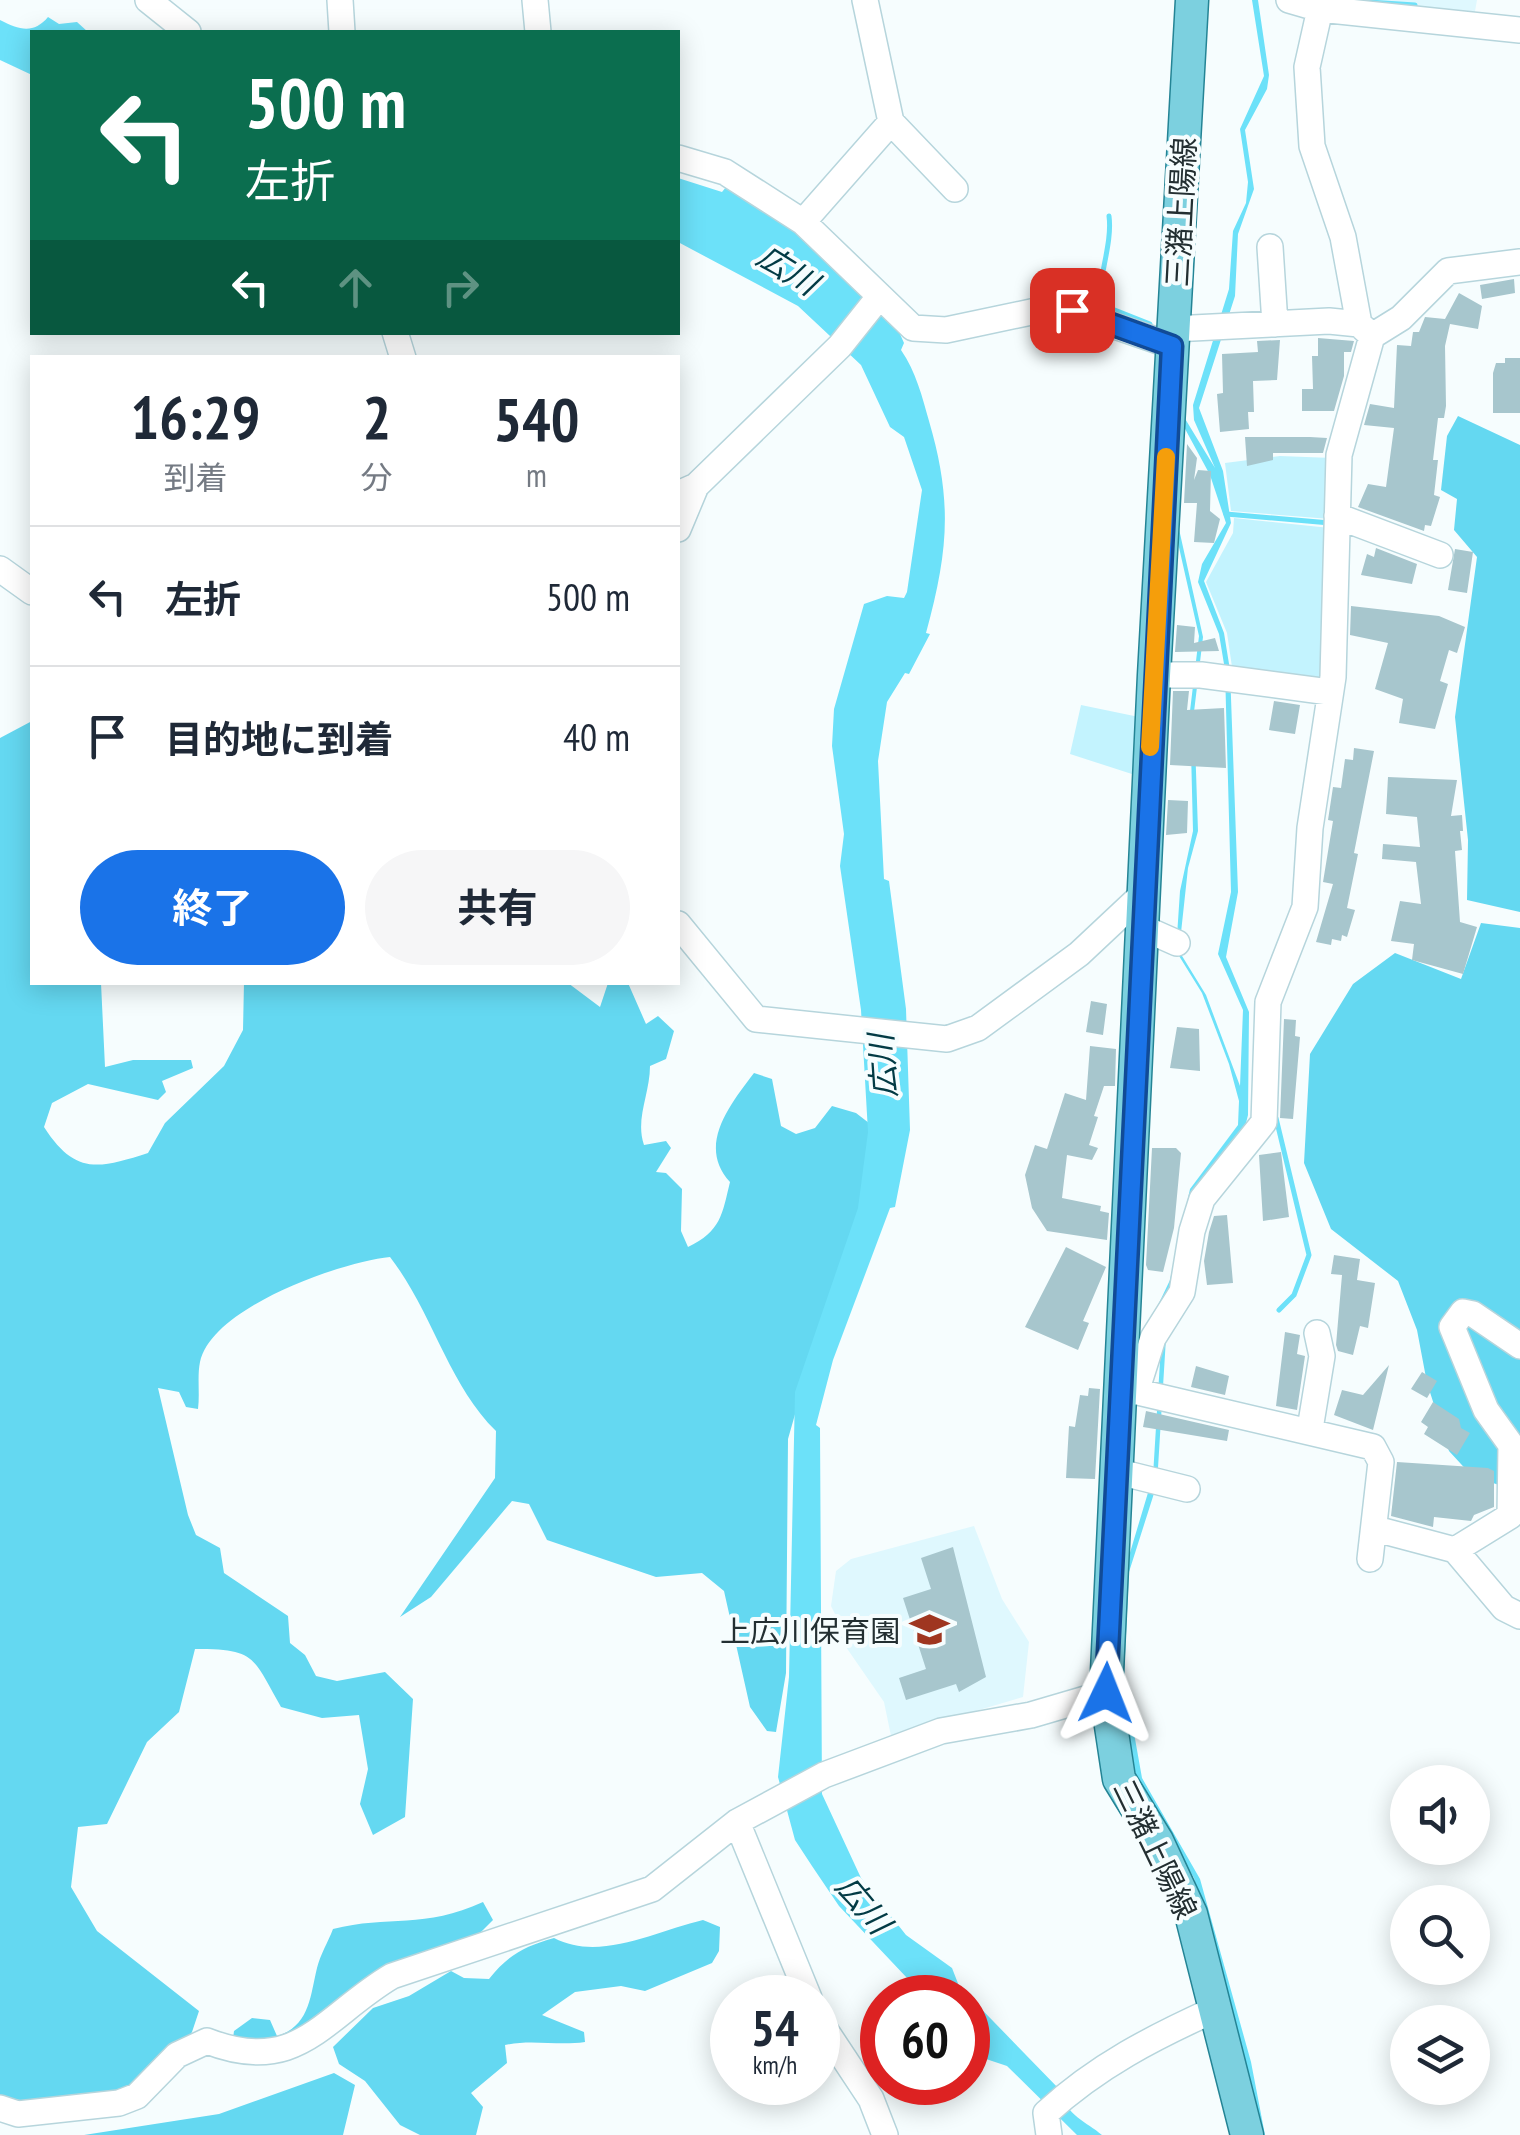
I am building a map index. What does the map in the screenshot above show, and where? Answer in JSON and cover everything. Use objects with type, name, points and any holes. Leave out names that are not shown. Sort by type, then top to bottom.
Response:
[{"type":"main road","name":"三潴上陽線","points":[[1192,0],[1184,333],[1154,675],[1142,894],[1140,1393],[1136,1476],[1106,1693],[1118,1778],[1158,1841],[1186,1901],[1248,2135]]},
{"type":"street","points":[[148,0],[186,30]]},
{"type":"street","points":[[340,0],[342,30]]},
{"type":"street","points":[[535,0],[538,30]]},
{"type":"street","points":[[865,0],[891,122],[956,189]]},
{"type":"street","points":[[1289,0],[1320,9],[1482,13],[1520,30]]},
{"type":"street","points":[[1320,9],[1307,67],[1312,146],[1343,238],[1366,330],[1338,455],[1334,676],[1305,907],[1268,1002],[1264,1122],[1202,1199],[1192,1231],[1182,1292],[1163,1323],[1140,1393],[1373,1446],[1381,1462],[1370,1559]]},
{"type":"street","points":[[802,222],[891,122]]},
{"type":"street","points":[[680,159],[725,172],[802,222],[877,300],[913,328],[946,330],[1036,311],[1072,310],[1184,333],[1275,324],[1366,330],[1401,318],[1448,270],[1520,262]]},
{"type":"street","points":[[1268,247],[1275,324]]},
{"type":"street","points":[[680,521],[687,490],[840,346],[877,300]]},
{"type":"street","points":[[1337,516],[1440,554]]},
{"type":"street","points":[[0,570],[30,591]]},
{"type":"street","points":[[1154,675],[1200,676],[1329,692]]},
{"type":"street","points":[[680,926],[756,1020],[853,1026],[910,1038],[947,1038],[978,1028],[1079,954],[1142,894]]},
{"type":"street","points":[[1141,928],[1177,943]]},
{"type":"street","points":[[1455,1550],[1510,1516],[1513,1474],[1511,1445],[1486,1410],[1452,1328],[1464,1312],[1473,1314],[1520,1346]]},
{"type":"street","points":[[1310,1430],[1322,1356],[1317,1333]]},
{"type":"street","points":[[1136,1476],[1187,1489]]},
{"type":"street","points":[[1376,1529],[1455,1550],[1504,1608],[1520,1616]]},
{"type":"street","points":[[0,2108],[18,2114],[118,2103],[137,2096],[177,2055],[207,2041],[225,2048],[284,2050],[318,2035],[357,1997],[392,1976],[652,1890],[738,1822],[824,1775],[941,1732],[1031,1715],[1106,1693]]},
{"type":"street","points":[[738,1822],[800,1975]]},
{"type":"street","points":[[1048,2124],[1068,2093],[1130,2049],[1216,2009]]},
{"type":"street","points":[[840,2052],[871,2099],[885,2135]]},
{"type":"shaded area","points":[[1314,0],[1477,0],[1474,17]]},
{"type":"shaded area","points":[[1458,416],[1520,445],[1520,912],[1467,900],[1468,840],[1455,717],[1477,557],[1454,530],[1457,499],[1441,490],[1447,436]]},
{"type":"shaded area","points":[[1280,456],[1332,458],[1330,519],[1231,511],[1225,463]]},
{"type":"shaded area","points":[[1234,518],[1330,528],[1324,674],[1317,679],[1232,667],[1227,633],[1206,582],[1233,533]]},
{"type":"shaded area","points":[[1081,705],[1139,717],[1135,775],[1070,754]]},
{"type":"shaded area","points":[[30,722],[30,985],[101,985],[105,1067],[133,1060],[191,1060],[193,1068],[162,1081],[166,1092],[158,1100],[88,1084],[52,1103],[44,1127],[55,1143],[77,1161],[101,1164],[148,1153],[165,1123],[224,1066],[243,1030],[244,985],[571,985],[600,1007],[607,985],[629,985],[646,1024],[658,1016],[674,1031],[666,1059],[650,1066],[642,1135],[644,1145],[666,1141],[671,1148],[656,1172],[666,1173],[682,1189],[681,1231],[688,1247],[714,1228],[722,1213],[730,1182],[716,1154],[716,1140],[727,1112],[754,1073],[772,1079],[781,1126],[796,1134],[815,1128],[832,1106],[856,1113],[878,1130],[835,1313],[809,1365],[788,1439],[786,1673],[776,1732],[767,1731],[750,1707],[724,1591],[702,1573],[656,1577],[547,1540],[529,1504],[512,1501],[431,1597],[400,1617],[495,1478],[496,1431],[465,1392],[418,1300],[390,1257],[312,1278],[252,1306],[228,1323],[210,1342],[200,1362],[198,1409],[186,1407],[179,1392],[158,1388],[188,1515],[196,1535],[220,1548],[224,1573],[288,1616],[290,1643],[305,1655],[316,1676],[337,1681],[385,1672],[413,1699],[405,1817],[373,1835],[360,1804],[368,1769],[359,1715],[322,1718],[281,1707],[250,1659],[230,1651],[195,1649],[179,1712],[147,1742],[107,1824],[78,1827],[71,1887],[97,1931],[199,2011],[192,2032],[158,2083],[58,2109],[0,2100],[0,738]]},
{"type":"shaded area","points":[[1481,923],[1520,928],[1520,1482],[1505,1487],[1472,1476],[1449,1451],[1427,1383],[1417,1330],[1398,1281],[1331,1229],[1304,1163],[1310,1054],[1353,984],[1395,953],[1461,979]]},
{"type":"shaded area","name":"上広川保育園","points":[[974,1526],[1002,1599],[1029,1642],[1023,1697],[891,1736],[884,1702],[837,1634],[841,1626],[831,1606],[836,1571],[851,1559]]},
{"type":"shaded area","points":[[483,1902],[493,1920],[473,1940],[367,1998],[335,2034],[231,2053],[234,2031],[252,2018],[270,2020],[277,2036],[296,2025],[307,2009],[318,1963],[333,1929],[443,1916]]},
{"type":"shaded area","points":[[703,1920],[720,1927],[719,1951],[712,1963],[645,1991],[621,1986],[575,1992],[542,2015],[584,2032],[585,2042],[505,2045],[507,2063],[471,2093],[483,2107],[476,2135],[420,2135],[400,2125],[365,2081],[339,2064],[333,2047],[373,2008],[409,1996],[451,1971],[464,1978],[489,1979],[518,1952],[554,1938],[572,1945],[609,1946]]},
{"type":"shaded area","points":[[334,2073],[355,2085],[343,2135],[84,2135],[219,2114]]},
{"type":"water","points":[[1252,0],[1258,0],[1269,75],[1267,89],[1245,130],[1254,189],[1238,234],[1235,296],[1199,408],[1223,471],[1231,523],[1204,581],[1224,633],[1230,670],[1238,892],[1226,957],[1249,1012],[1248,1115],[1244,1131],[1197,1193],[1166,1338],[1157,1484],[1129,1572],[1124,1677],[1142,1778],[1200,1879],[1251,2062],[1265,2135],[1260,2135],[1194,1878],[1138,1785],[1121,1708],[1126,1566],[1153,1476],[1161,1345],[1129,1366],[1170,1280],[1190,1189],[1238,1125],[1239,1101],[1229,1064],[1202,993],[1176,951],[1180,891],[1193,831],[1190,711],[1199,636],[1171,512],[1175,511],[1203,637],[1194,712],[1198,831],[1188,868],[1179,951],[1206,995],[1240,1086],[1243,1010],[1218,954],[1231,892],[1225,670],[1219,634],[1198,582],[1202,564],[1226,523],[1210,475],[1177,414],[1207,11],[1184,417],[1215,468],[1194,420],[1193,405],[1229,289],[1233,231],[1246,203],[1248,182],[1240,129],[1264,76]]},
{"type":"water","points":[[48,17],[59,24],[77,22],[86,30],[30,30],[30,74],[0,60],[0,20],[26,29]]},
{"type":"water","name":"広川","points":[[680,179],[722,192],[726,187],[796,231],[896,325],[904,343],[901,350],[915,376],[929,421],[942,477],[945,527],[926,633],[930,634],[909,674],[905,673],[887,702],[878,761],[884,879],[889,881],[906,1009],[910,1130],[895,1207],[890,1208],[833,1360],[816,1425],[820,1428],[822,1794],[861,1878],[906,1935],[952,1968],[955,1975],[904,1975],[839,1906],[795,1840],[778,1777],[789,1677],[795,1392],[858,1208],[868,1132],[861,1010],[840,866],[844,834],[832,746],[834,709],[864,604],[887,596],[904,598],[907,592],[922,490],[904,437],[890,427],[861,365],[798,306],[680,243]]},
{"type":"water","points":[[990,2018],[1062,2092],[1067,2107],[1102,2135],[1077,2135],[1007,2066],[990,2060]]},
{"type":"building","points":[[1514,279],[1515,293],[1482,299],[1480,285]]},
{"type":"building","points":[[1459,293],[1482,306],[1478,329],[1450,324],[1445,346],[1446,406],[1444,418],[1438,418],[1433,460],[1438,460],[1434,495],[1440,497],[1431,526],[1425,525],[1424,531],[1358,507],[1368,484],[1386,487],[1394,428],[1364,425],[1370,404],[1394,408],[1397,345],[1411,346],[1413,332],[1419,332],[1425,317],[1445,319]]},
{"type":"building","points":[[1318,338],[1354,341],[1351,352],[1344,352],[1344,376],[1334,411],[1302,411],[1302,389],[1313,389],[1312,356],[1318,356]]},
{"type":"building","points":[[1280,340],[1277,380],[1253,381],[1254,412],[1248,412],[1249,429],[1220,432],[1217,394],[1223,393],[1222,354],[1258,352],[1257,341]]},
{"type":"building","points":[[1505,358],[1520,358],[1520,413],[1493,413],[1493,373],[1496,363],[1505,363]]},
{"type":"building","points":[[1245,437],[1327,438],[1323,453],[1273,453],[1273,460],[1247,466]]},
{"type":"building","points":[[1187,444],[1197,458],[1194,480],[1198,470],[1211,471],[1210,511],[1220,519],[1214,543],[1194,542],[1197,503],[1184,503]]},
{"type":"building","points":[[1376,548],[1417,564],[1412,584],[1361,575],[1367,554],[1374,557]]},
{"type":"building","points":[[1455,549],[1473,552],[1467,593],[1448,590]]},
{"type":"building","points":[[1351,606],[1439,616],[1465,627],[1457,653],[1449,650],[1440,681],[1448,684],[1435,729],[1399,723],[1403,699],[1375,689],[1388,643],[1350,635]]},
{"type":"building","points":[[1177,625],[1195,627],[1194,643],[1215,638],[1219,651],[1175,652]]},
{"type":"building","points":[[1173,691],[1189,691],[1187,710],[1224,708],[1226,768],[1170,765]]},
{"type":"building","points":[[1274,701],[1300,705],[1295,734],[1269,730]]},
{"type":"building","points":[[1354,748],[1374,751],[1347,908],[1355,910],[1347,937],[1342,935],[1341,941],[1332,939],[1331,945],[1316,942],[1333,884],[1323,882],[1333,821],[1328,820],[1333,787],[1341,788],[1345,759],[1353,760]]},
{"type":"building","points":[[1388,777],[1457,780],[1451,816],[1462,815],[1462,850],[1455,851],[1460,922],[1477,927],[1463,974],[1412,960],[1414,944],[1391,941],[1400,901],[1421,904],[1416,862],[1382,859],[1383,844],[1420,847],[1417,817],[1386,814]]},
{"type":"building","points":[[1168,800],[1188,801],[1187,833],[1166,835]]},
{"type":"building","points":[[1091,1001],[1107,1004],[1103,1035],[1086,1032]]},
{"type":"building","points":[[1284,1019],[1296,1020],[1295,1036],[1300,1037],[1293,1119],[1280,1118]]},
{"type":"building","points":[[1177,1027],[1199,1029],[1200,1071],[1170,1068]]},
{"type":"building","points":[[1090,1046],[1116,1049],[1115,1086],[1104,1086],[1094,1116],[1098,1117],[1089,1145],[1098,1148],[1092,1160],[1067,1155],[1062,1198],[1101,1206],[1100,1211],[1109,1213],[1107,1240],[1047,1231],[1032,1208],[1025,1175],[1035,1145],[1047,1149],[1065,1093],[1086,1100]]},
{"type":"building","points":[[1152,1148],[1176,1148],[1181,1153],[1174,1228],[1163,1272],[1148,1270],[1146,1265]]},
{"type":"building","points":[[1281,1152],[1289,1217],[1263,1221],[1259,1155]]},
{"type":"building","points":[[1227,1215],[1233,1283],[1207,1285],[1204,1261],[1209,1232],[1214,1216]]},
{"type":"building","points":[[1066,1247],[1106,1267],[1083,1321],[1089,1323],[1078,1350],[1025,1327]]},
{"type":"building","points":[[1334,1255],[1360,1259],[1357,1280],[1375,1283],[1368,1328],[1360,1326],[1353,1355],[1338,1351],[1336,1345],[1342,1275],[1331,1274]]},
{"type":"building","points":[[1285,1332],[1300,1335],[1297,1354],[1305,1356],[1297,1410],[1276,1406]]},
{"type":"building","points":[[1389,1365],[1373,1430],[1334,1415],[1342,1390],[1363,1395]]},
{"type":"building","points":[[1196,1366],[1229,1376],[1225,1395],[1191,1387]]},
{"type":"building","points":[[1422,1372],[1437,1381],[1427,1398],[1411,1389]]},
{"type":"building","points":[[1089,1388],[1100,1389],[1095,1479],[1066,1478],[1069,1426],[1075,1427],[1080,1395],[1088,1396]]},
{"type":"building","points":[[1433,1402],[1459,1419],[1461,1428],[1470,1433],[1457,1455],[1424,1434],[1428,1427],[1421,1422]]},
{"type":"building","points":[[1146,1411],[1229,1430],[1227,1441],[1143,1427]]},
{"type":"building","points":[[1397,1462],[1488,1468],[1494,1471],[1494,1507],[1474,1515],[1471,1521],[1434,1517],[1433,1527],[1391,1516]]},
{"type":"building","points":[[953,1547],[986,1677],[959,1692],[956,1684],[906,1700],[899,1678],[926,1669],[903,1598],[931,1589],[921,1558]]},
{"type":"waterway","points":[[1368,2],[1415,5]]},
{"type":"waterway","points":[[1109,216],[1102,305],[1150,324],[1152,332]]},
{"type":"waterway","points":[[1226,514],[1330,523]]},
{"type":"waterway","points":[[1276,1118],[1309,1255],[1294,1295],[1279,1310]]},
{"type":"slow traffic","points":[[1150,747],[1166,457]]},
{"type":"place","name":"上広川保育園","points":[[930,1630]]},
{"type":"route","points":[[1072,310],[1172,346],[1106,1693]]}]
